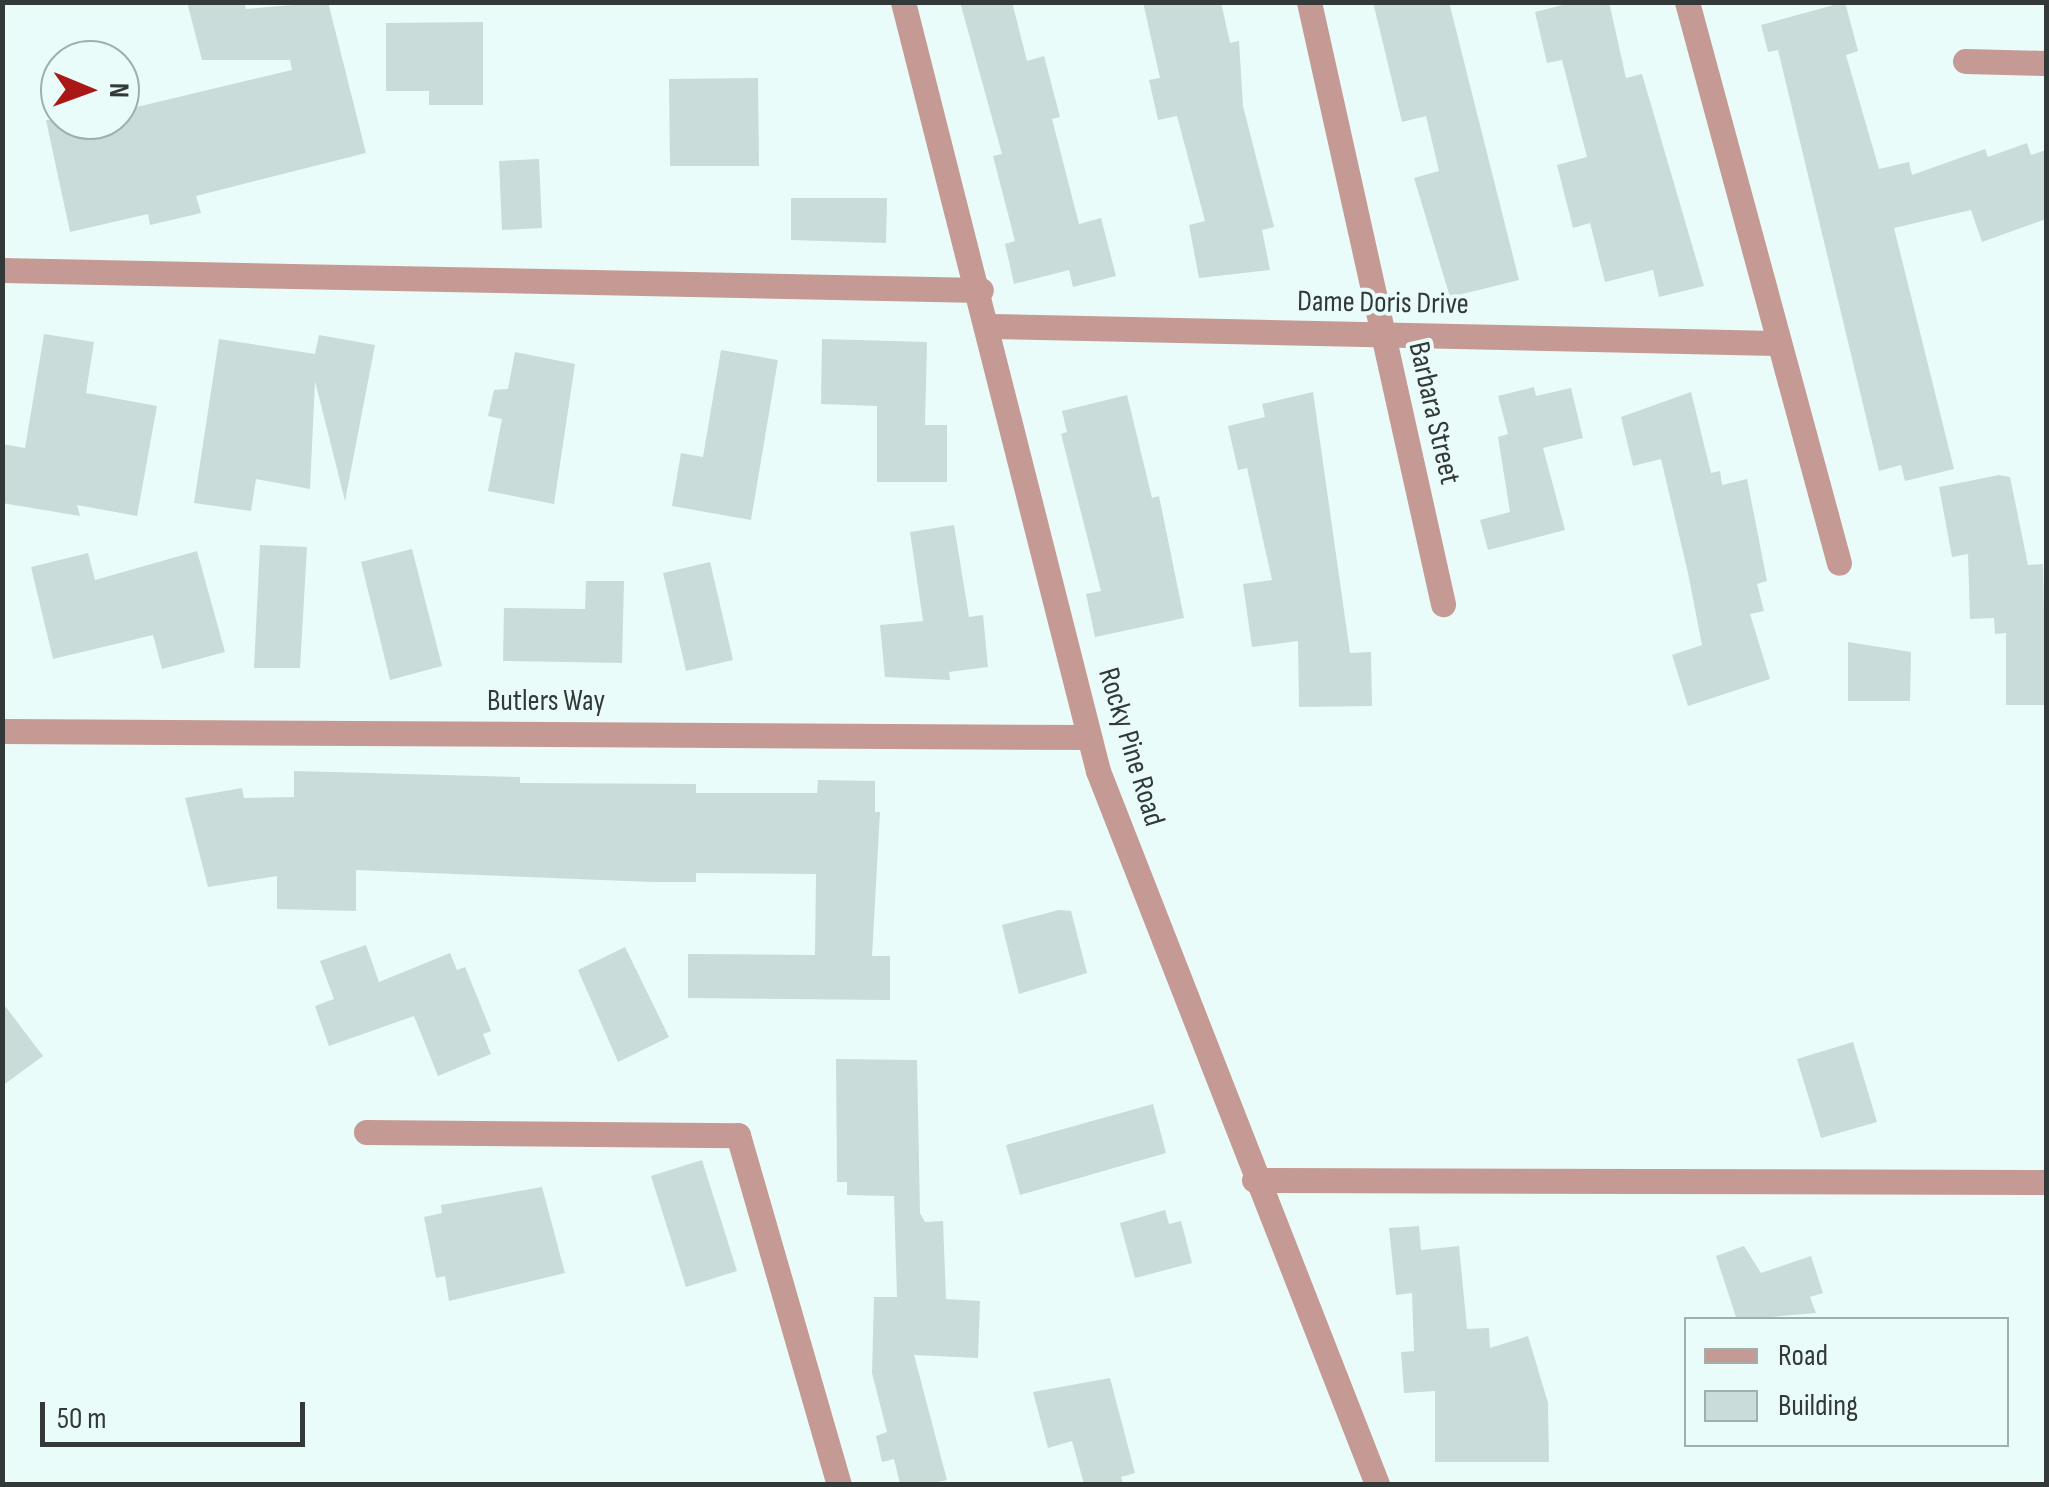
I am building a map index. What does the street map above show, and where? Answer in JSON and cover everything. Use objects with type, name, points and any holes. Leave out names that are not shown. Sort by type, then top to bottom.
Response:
[{"type":"street","name":"Rocky Pine Road","points":[[903,2],[982,290],[1089,737],[1254,1180],[1377,1484]]},
{"type":"street","name":"Barbara Street","points":[[1309,2],[1442,604]]},
{"type":"street","points":[[1687,2],[1775,343],[1839,563]]},
{"type":"street","points":[[1964,61],[2046,63]]},
{"type":"street","points":[[2,270],[982,290]]},
{"type":"street","name":"Dame Doris Drive","points":[[990,326],[1775,343]]},
{"type":"street","name":"Butlers Way","points":[[2,730],[1089,737]]},
{"type":"street","points":[[366,1132],[738,1136],[839,1484]]},
{"type":"street","points":[[1254,1180],[2046,1182]]},
{"type":"building","points":[[187,2],[244,2],[246,9],[328,2],[366,153],[196,196],[201,213],[150,225],[148,214],[70,232],[50,140],[140,140],[140,106],[292,70],[290,60],[202,60]]},
{"type":"building","points":[[960,2],[1012,2],[1027,61],[1044,56],[1060,117],[1052,119],[1079,224],[1101,218],[1116,276],[1073,287],[1069,270],[1014,284],[1005,244],[1015,241],[993,156],[1002,154]]},
{"type":"building","points":[[1143,2],[1221,2],[1230,43],[1239,41],[1243,106],[1274,227],[1262,230],[1270,270],[1199,278],[1189,225],[1205,221],[1177,116],[1158,120],[1149,80],[1160,78]]},
{"type":"building","points":[[1373,2],[1449,2],[1519,280],[1450,297],[1414,178],[1439,171],[1426,116],[1402,122]]},
{"type":"building","points":[[1574,2],[1609,2],[1626,78],[1642,74],[1704,286],[1659,297],[1653,270],[1605,282],[1590,223],[1573,228],[1557,165],[1587,157],[1562,60],[1547,63],[1535,12]]},
{"type":"building","points":[[1845,2],[1858,51],[1846,55],[1879,169],[1909,162],[1912,175],[1985,149],[1988,157],[2027,143],[2031,155],[2046,150],[2046,219],[1982,242],[1971,210],[1894,228],[1954,469],[1905,481],[1901,465],[1879,471],[1778,50],[1768,52],[1761,25]]},
{"type":"building","points":[[483,22],[483,105],[429,105],[429,91],[386,91],[386,23]]},
{"type":"building","points":[[758,78],[759,166],[670,166],[669,79]]},
{"type":"building","points":[[539,159],[542,228],[502,230],[499,161]]},
{"type":"building","points":[[791,198],[887,198],[886,243],[791,240]]},
{"type":"building","points":[[44,334],[94,342],[86,393],[157,406],[137,516],[77,505],[80,516],[2,503],[2,444],[25,448]]},
{"type":"building","points":[[319,335],[375,345],[345,501],[315,381],[310,489],[256,479],[251,511],[194,503],[219,339],[315,354]]},
{"type":"building","points":[[822,339],[927,342],[925,425],[947,425],[947,482],[877,482],[877,406],[821,404]]},
{"type":"building","points":[[721,350],[778,360],[751,520],[672,506],[681,453],[703,457]]},
{"type":"building","points":[[515,352],[575,364],[554,504],[488,491],[502,419],[488,416],[494,390],[508,389]]},
{"type":"building","points":[[1534,387],[1536,396],[1571,388],[1583,438],[1543,448],[1565,530],[1488,550],[1480,520],[1510,512],[1498,437],[1508,434],[1498,396]]},
{"type":"building","points":[[1313,392],[1350,653],[1371,652],[1372,706],[1299,707],[1298,641],[1252,647],[1243,584],[1272,580],[1247,468],[1238,470],[1228,426],[1265,417],[1262,404]]},
{"type":"building","points":[[1691,392],[1711,473],[1720,471],[1722,485],[1747,479],[1767,581],[1757,584],[1764,611],[1750,614],[1770,679],[1688,706],[1672,655],[1702,645],[1688,573],[1661,459],[1633,466],[1621,417]]},
{"type":"building","points":[[1127,395],[1152,498],[1159,496],[1184,618],[1095,637],[1086,594],[1101,591],[1061,434],[1067,432],[1062,411]]},
{"type":"building","points":[[1999,475],[2010,477],[2028,565],[2043,564],[2046,705],[2006,705],[2006,633],[1995,634],[1994,618],[1970,619],[1968,554],[1952,557],[1939,487]]},
{"type":"building","points":[[954,525],[969,617],[983,615],[988,667],[949,672],[950,680],[885,677],[880,625],[923,621],[910,532]]},
{"type":"building","points":[[260,545],[307,547],[300,668],[254,668]]},
{"type":"building","points":[[412,549],[442,666],[390,680],[361,562]]},
{"type":"building","points":[[197,551],[225,652],[162,669],[153,635],[53,659],[31,567],[88,553],[95,580]]},
{"type":"building","points":[[710,562],[733,660],[686,671],[663,573]]},
{"type":"building","points":[[586,581],[624,581],[622,663],[503,661],[504,608],[585,609]]},
{"type":"building","points":[[1848,642],[1911,652],[1910,701],[1848,701]]},
{"type":"building","points":[[294,771],[520,777],[520,783],[696,784],[696,793],[817,793],[818,780],[875,781],[875,812],[880,812],[872,956],[890,956],[890,1000],[688,998],[688,954],[815,955],[816,874],[696,873],[696,882],[652,882],[356,870],[356,911],[277,909],[277,876],[208,887],[185,798],[242,788],[244,798],[294,797]]},
{"type":"building","points":[[1059,910],[1071,911],[1087,973],[1019,994],[1002,925]]},
{"type":"building","points":[[366,945],[379,982],[450,953],[457,970],[465,967],[491,1031],[483,1034],[491,1054],[438,1076],[414,1016],[329,1046],[315,1006],[334,999],[320,961]]},
{"type":"building","points":[[625,947],[669,1037],[618,1062],[578,970]]},
{"type":"building","points":[[2,1002],[43,1056],[2,1086]]},
{"type":"building","points":[[1853,1042],[1877,1122],[1821,1138],[1797,1059]]},
{"type":"building","points":[[836,1059],[917,1060],[920,1213],[925,1222],[943,1221],[946,1299],[980,1301],[978,1358],[914,1355],[947,1480],[900,1484],[894,1459],[882,1462],[876,1436],[887,1432],[872,1373],[874,1297],[897,1297],[894,1196],[847,1195],[847,1182],[837,1182]]},
{"type":"building","points":[[1153,1104],[1166,1153],[1020,1195],[1006,1145]]},
{"type":"building","points":[[702,1160],[737,1271],[686,1287],[651,1176]]},
{"type":"building","points":[[542,1187],[565,1273],[449,1301],[445,1276],[436,1278],[424,1217],[442,1213],[441,1205]]},
{"type":"building","points":[[1165,1210],[1169,1224],[1181,1221],[1192,1263],[1135,1278],[1120,1223]]},
{"type":"building","points":[[1419,1226],[1421,1250],[1459,1246],[1467,1329],[1489,1328],[1490,1348],[1528,1336],[1548,1403],[1549,1462],[1435,1462],[1435,1391],[1404,1393],[1401,1352],[1414,1351],[1412,1293],[1396,1295],[1389,1228]]},
{"type":"building","points":[[1744,1246],[1761,1273],[1811,1256],[1823,1293],[1810,1297],[1816,1313],[1736,1317],[1716,1256]]},
{"type":"building","points":[[1110,1378],[1135,1473],[1121,1477],[1123,1484],[1084,1484],[1072,1441],[1048,1448],[1033,1392]]}]
